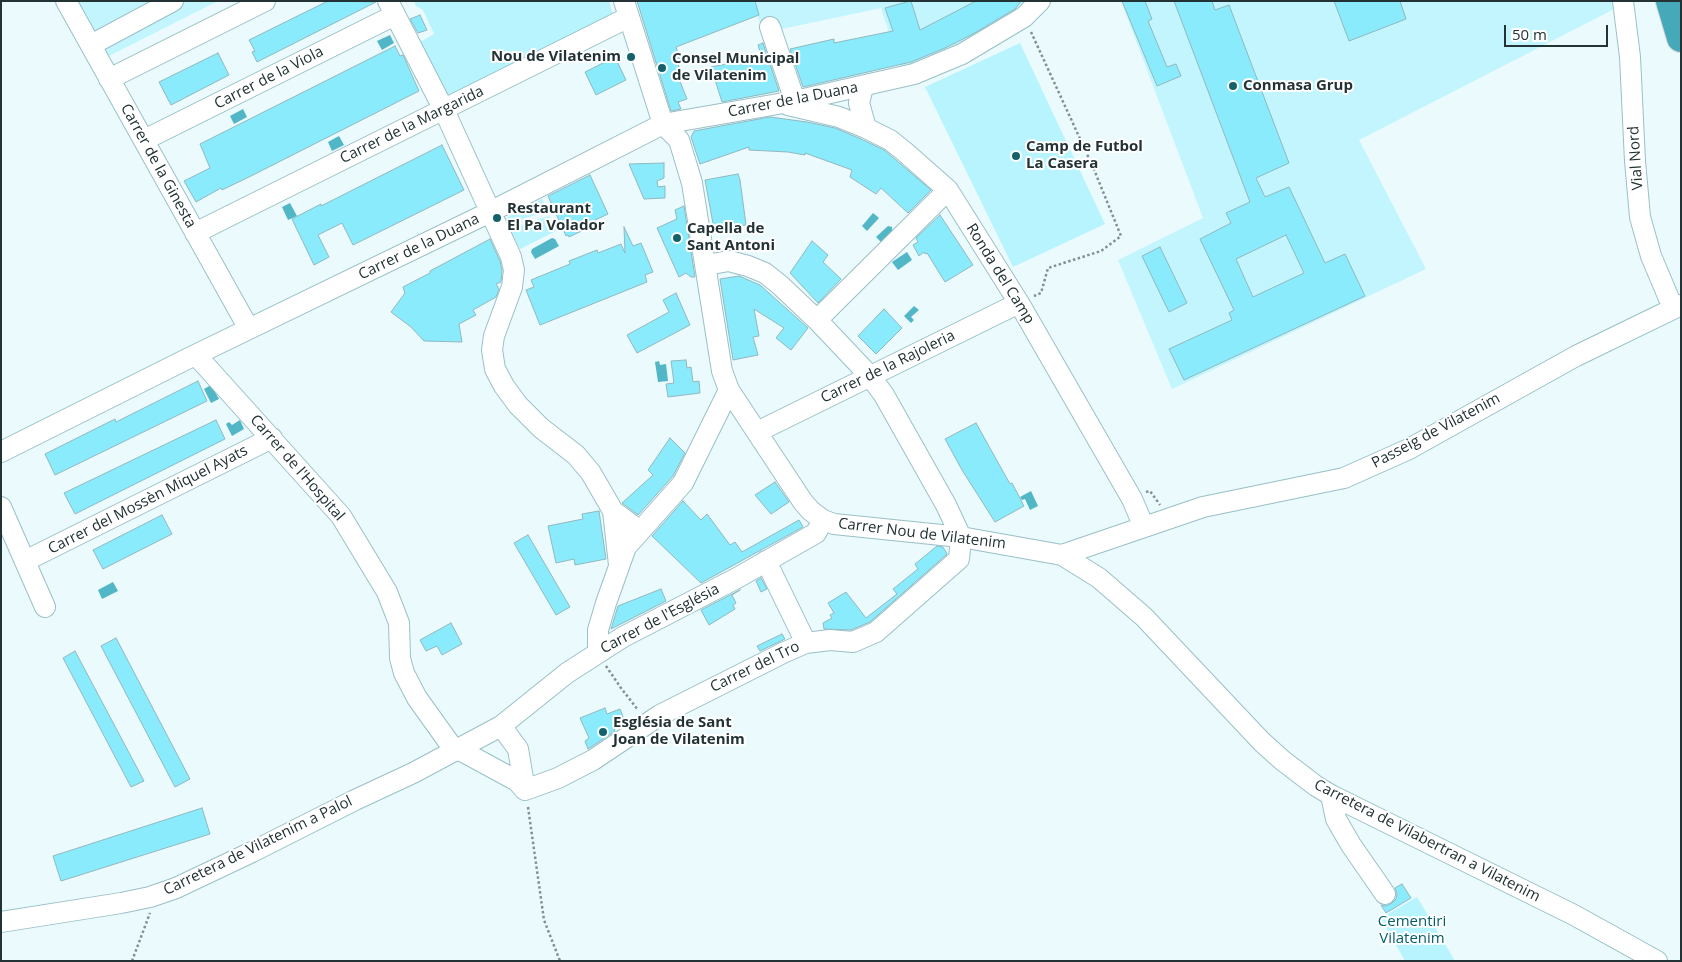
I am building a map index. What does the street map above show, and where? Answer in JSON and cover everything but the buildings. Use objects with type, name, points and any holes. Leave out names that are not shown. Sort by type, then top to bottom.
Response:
[{"type":"highway","points":[[1670,1],[1681,38]]},
{"type":"street","name":"Carrer de la Ginesta","points":[[66,1],[249,330]]},
{"type":"street","points":[[91,45],[172,1]]},
{"type":"street","points":[[109,79],[232,9],[265,1]]},
{"type":"street","name":"Carrer de la Duana","points":[[1,452],[490,212],[663,124],[788,102],[863,87],[914,74],[962,54],[1024,17],[1040,1]]},
{"type":"street","name":"Vial Nord","points":[[1623,1],[1630,56],[1635,162],[1640,217],[1651,256],[1677,307]]},
{"type":"street","points":[[391,8],[444,110],[511,257],[514,270],[512,287],[494,336],[492,350],[495,369],[504,386],[518,404],[541,428],[576,455],[591,474],[613,511],[640,531]]},
{"type":"street","name":"Carrer de la Viola","points":[[144,140],[391,8]]},
{"type":"street","name":"Carrer de la Margarida","points":[[195,233],[444,110],[626,9]]},
{"type":"street","name":"Carrer Nou de Vilatenim","points":[[626,9],[663,124],[679,140],[690,174],[722,371],[729,390],[803,502],[823,520],[834,524],[960,537],[1062,555]]},
{"type":"street","points":[[770,27],[788,102]]},
{"type":"street","points":[[863,87],[859,103],[866,128]]},
{"type":"street","name":"Ronda del Camp","points":[[788,102],[840,117],[890,140],[948,190],[1019,303],[1132,499],[1144,527]]},
{"type":"street","points":[[817,320],[948,190]]},
{"type":"street","points":[[706,265],[729,261],[765,273],[780,284],[817,320],[870,376],[884,396],[946,505],[960,537]]},
{"type":"street","name":"Carrer de la Rajoleria","points":[[757,432],[1019,303]]},
{"type":"street","name":"Passeig de Vilatenim","points":[[1062,555],[1203,507],[1344,478],[1409,449],[1576,356],[1677,307]]},
{"type":"street","name":"Carrer de l'Hospital","points":[[196,355],[341,516],[387,592],[400,623],[400,658],[404,672],[417,698],[456,750]]},
{"type":"street","points":[[598,653],[598,630],[626,547],[683,482],[729,390]]},
{"type":"street","name":"Carrer del Mossèn Miquel Ayats","points":[[24,561],[272,438]]},
{"type":"street","points":[[1,507],[45,607]]},
{"type":"street","points":[[613,511],[619,566]]},
{"type":"street","name":"Carrer de l'Església","points":[[501,726],[567,673],[623,637],[737,578],[816,532],[823,520]]},
{"type":"street","name":"Carrer del Tro","points":[[526,790],[558,778],[593,760],[660,715],[806,642],[830,640],[853,642],[876,632],[959,559],[960,537]]},
{"type":"street","name":"Carretera de Vilabertran a Vilatenim","points":[[1062,555],[1099,578],[1139,612],[1262,742],[1282,760],[1331,795],[1574,915],[1657,961]]},
{"type":"street","points":[[766,561],[806,642]]},
{"type":"street","points":[[501,726],[518,749],[526,790]]},
{"type":"street","name":"Carretera de Vilatenim a Palol","points":[[1,922],[121,903],[176,888],[252,852],[501,726]]},
{"type":"street","points":[[456,750],[516,781],[526,790]]},
{"type":"street","points":[[1331,795],[1336,819],[1351,845],[1385,894]]},
{"type":"path","points":[[1019,303],[1041,293],[1048,268],[1101,251],[1121,236],[1093,167],[1024,17]]},
{"type":"path","points":[[598,653],[641,714],[649,716],[660,715]]},
{"type":"path","points":[[526,790],[544,920],[560,961]]},
{"type":"path","points":[[132,961],[159,894]]},
{"type":"shaded area","points":[[55,1],[218,1],[91,65]]},
{"type":"shaded area","points":[[753,1],[1043,1],[961,46],[902,72],[881,8],[763,33]]},
{"type":"shaded area","points":[[1121,1],[1619,1],[1620,6],[1359,140],[1426,269],[1172,389],[1118,260],[1203,218]]},
{"type":"shaded area","points":[[390,35],[394,43],[382,50],[377,41]]},
{"type":"shaded area","points":[[243,109],[247,117],[234,124],[230,116]]},
{"type":"shaded area","points":[[339,136],[344,145],[332,151],[328,142]]},
{"type":"shaded area","points":[[290,203],[297,216],[288,220],[282,207]]},
{"type":"shaded area","points":[[873,213],[879,218],[867,231],[862,226]]},
{"type":"shaded area","points":[[888,226],[892,227],[892,231],[881,242],[876,237]]},
{"type":"shaded area","points":[[552,238],[555,239],[559,246],[535,259],[531,252],[532,249]]},
{"type":"shaded area","points":[[907,252],[912,260],[898,270],[892,262]]},
{"type":"shaded area","points":[[914,306],[919,310],[911,317],[914,320],[911,323],[904,316]]},
{"type":"shaded area","points":[[659,361],[660,365],[666,364],[668,381],[658,382],[655,362]]},
{"type":"shaded area","points":[[211,385],[219,399],[211,403],[204,389]]},
{"type":"shaded area","points":[[240,420],[244,429],[232,436],[226,424],[229,422],[232,425]]},
{"type":"shaded area","points":[[1031,491],[1038,506],[1030,510],[1025,499],[1022,500],[1020,497]]},
{"type":"shaded area","points":[[113,582],[118,591],[102,599],[98,590]]},
{"type":"green space","points":[[414,1],[609,1],[614,19],[448,100],[420,42],[434,34],[423,10],[416,6]]},
{"type":"green space","name":"Camp de Futbol La Casera","points":[[1020,43],[1105,224],[1013,267],[925,87]]},
{"type":"green space","points":[[542,199],[548,211],[507,224],[504,219]]},
{"type":"green space","points":[[549,216],[556,231],[520,249],[509,229]]},
{"type":"green space","name":"Cementiri Vilatenim","points":[[1417,897],[1455,961],[1405,961],[1381,918]]},
{"type":"place","name":"Nou de Vilatenim","points":[[631,57]]},
{"type":"place","name":"Consel Municipal de Vilatenim","points":[[662,68]]},
{"type":"place","name":"Conmasa Grup","points":[[1233,86]]},
{"type":"place","name":"Camp de Futbol La Casera","points":[[1016,156]]},
{"type":"place","name":"Restaurant El Pa Volador","points":[[497,218]]},
{"type":"place","name":"Capella de Sant Antoni","points":[[677,238]]},
{"type":"place","name":"Església de Sant Joan de Vilatenim","points":[[603,732]]}]
